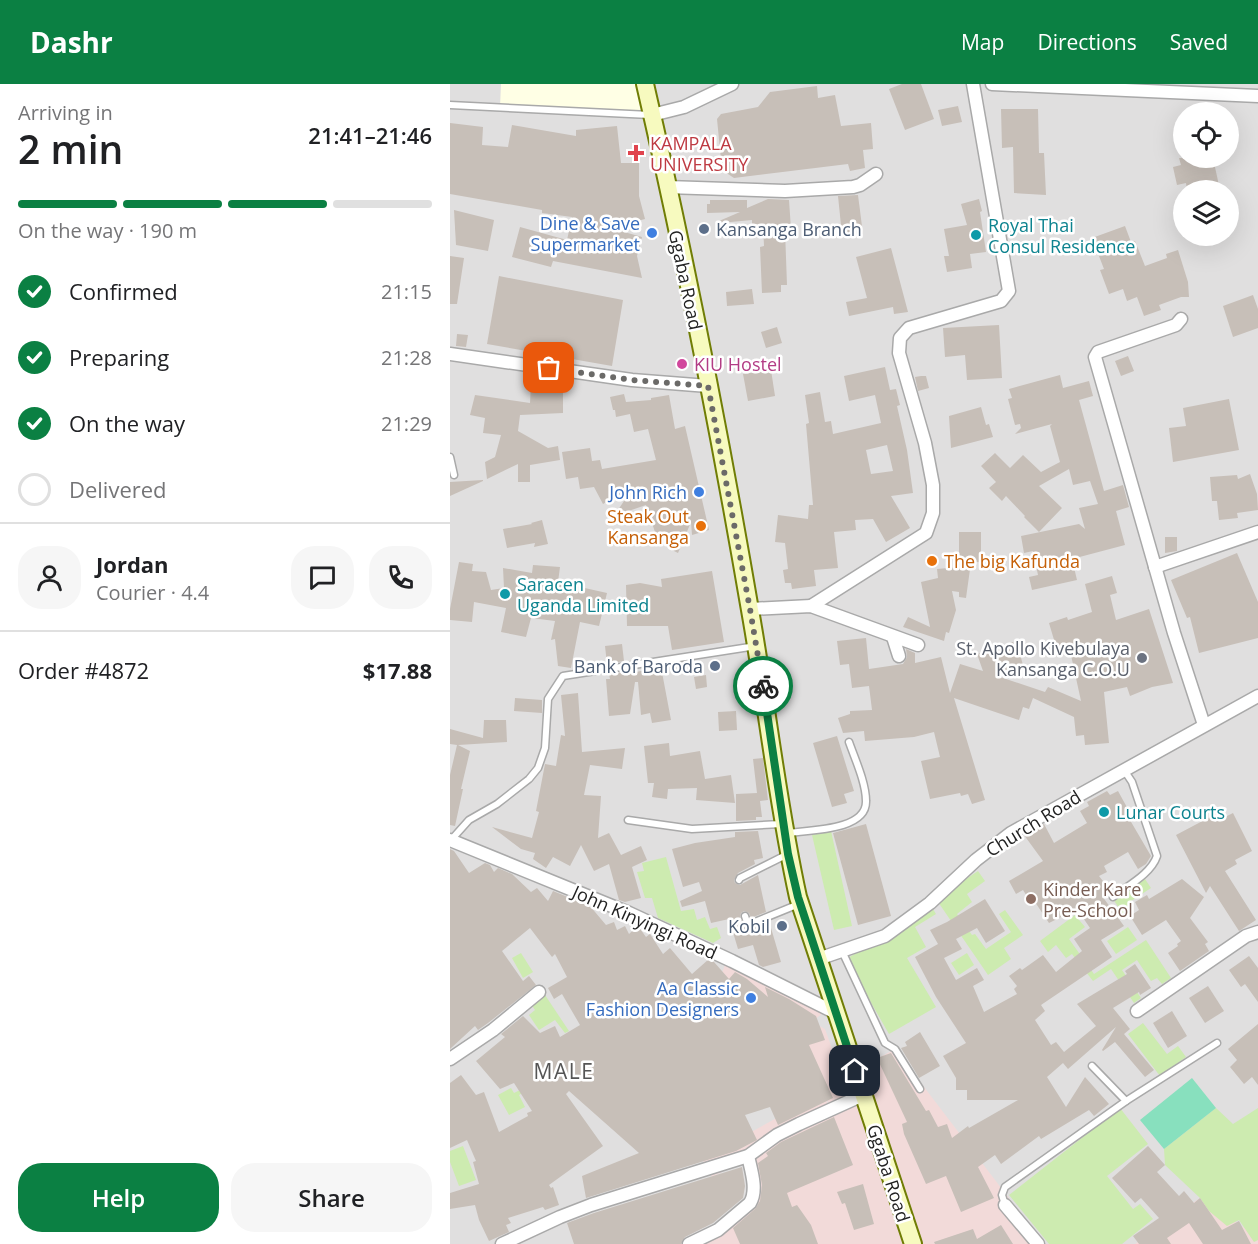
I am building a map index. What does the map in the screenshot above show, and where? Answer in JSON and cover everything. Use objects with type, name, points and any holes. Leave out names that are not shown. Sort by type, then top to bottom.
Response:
[{"type":"main road","name":"Ggaba Road","points":[[645,84],[708,386],[750,609],[786,828],[788,854],[800,904],[913,1244]]},
{"type":"street","points":[[652,115],[684,107],[732,84]]},
{"type":"street","points":[[811,606],[926,533],[933,513],[933,485],[925,443],[899,353],[900,338],[909,328],[1001,301],[1009,291],[973,84]]},
{"type":"street","points":[[992,84],[1258,96]]},
{"type":"street","points":[[667,187],[785,191],[842,188],[860,185],[876,174]]},
{"type":"street","points":[[1180,319],[1176,325],[1098,352],[1095,357],[1155,567],[1204,724]]},
{"type":"street","points":[[450,354],[632,380],[708,386]]},
{"type":"street","points":[[1155,567],[1258,532]]},
{"type":"street","points":[[750,609],[811,606],[918,645]]},
{"type":"street","points":[[894,637],[899,656]]},
{"type":"street","name":"Church Road","points":[[818,959],[885,936],[930,903],[976,860],[1011,833],[1258,696]]},
{"type":"street","name":"John Kinyingi Road","points":[[450,840],[629,913],[836,1013]]},
{"type":"street","points":[[1137,1011],[1246,936],[1258,932]]},
{"type":"street","points":[[450,1059],[493,1030],[539,992]]},
{"type":"street","points":[[502,1244],[581,1209],[748,1156],[777,1135],[863,1095]]},
{"type":"street","points":[[689,1244],[718,1230],[750,1203],[754,1189],[748,1156]]},
{"type":"street","points":[[1005,1205],[1038,1244]]},
{"type":"lane","points":[[450,105],[652,115]]},
{"type":"lane","points":[[450,457],[454,474]]},
{"type":"lane","points":[[450,840],[469,820],[497,804],[529,779],[538,768],[544,748],[548,699],[563,675],[756,646]]},
{"type":"lane","points":[[628,820],[692,829],[844,825],[859,817],[865,810],[866,801],[865,791],[849,742]]},
{"type":"lane","points":[[1113,897],[1149,869],[1157,856],[1132,782],[1124,769]]},
{"type":"lane","points":[[739,880],[788,854]]},
{"type":"lane","points":[[745,916],[750,924],[800,904]]},
{"type":"lane","points":[[841,951],[885,1043],[895,1049],[920,1089]]},
{"type":"lane","points":[[1005,1205],[1002,1195],[1005,1187],[1126,1101],[1217,1043]]},
{"type":"lane","points":[[1092,1066],[1126,1101]]},
{"type":"shaded area","points":[[450,84],[1258,84],[1258,1244],[450,1244]]},
{"type":"shaded area","points":[[501,84],[645,84],[652,115],[500,108]]},
{"type":"shaded area","points":[[725,965],[754,976],[824,1012],[812,1022],[825,1029],[851,1101],[855,1099],[855,1071],[895,1049],[1044,1244],[691,1244],[745,1208],[753,1188],[748,1159],[712,1177],[702,1159],[822,1093],[832,1111],[795,1030],[721,975]]},
{"type":"shaded area","points":[[1200,1198],[1258,1237],[1258,1244],[1135,1244]]},
{"type":"green space","points":[[831,831],[852,926],[834,930],[812,835]]},
{"type":"green space","points":[[666,857],[681,911],[694,909],[697,920],[705,917],[710,929],[717,927],[721,938],[713,943],[658,918],[652,898],[645,898],[637,872],[644,871],[642,863]]},
{"type":"green space","points":[[978,871],[985,881],[967,894],[972,902],[957,914],[972,935],[975,934],[986,949],[1011,932],[999,914],[1005,910],[1023,935],[1004,948],[1011,959],[988,975],[936,899]]},
{"type":"green space","points":[[1145,879],[1151,888],[1128,903],[1131,909],[1123,914],[1113,899]]},
{"type":"green space","points":[[933,909],[936,914],[915,927],[926,947],[907,958],[936,1007],[889,1034],[846,959]]},
{"type":"green space","points":[[1075,915],[1085,927],[1069,939],[1094,974],[1146,940],[1171,978],[1162,984],[1157,978],[1151,981],[1137,960],[1122,970],[1141,998],[1134,1003],[1111,969],[1093,981],[1072,954],[1066,958],[1056,945],[1048,952],[1040,941]]},
{"type":"green space","points":[[1128,927],[1137,940],[1116,954],[1107,941]]},
{"type":"green space","points":[[521,953],[533,972],[523,978],[512,958]]},
{"type":"green space","points":[[967,953],[974,965],[959,975],[951,963]]},
{"type":"green space","points":[[545,995],[569,1031],[565,1033],[555,1020],[539,1030],[529,1015],[535,1010],[531,1004]]},
{"type":"green space","points":[[1143,1023],[1167,1054],[1178,1046],[1186,1057],[1160,1076],[1128,1034]]},
{"type":"green space","points":[[1192,1078],[1216,1108],[1164,1149],[1140,1120]]},
{"type":"green space","points":[[511,1088],[514,1093],[522,1089],[524,1092],[519,1095],[525,1107],[509,1115],[498,1095]]},
{"type":"green space","points":[[1120,1108],[1148,1144],[1107,1176],[1133,1209],[1140,1204],[1153,1219],[1122,1244],[1049,1244],[1009,1195]]},
{"type":"green space","points":[[1216,1108],[1233,1124],[1258,1108],[1258,1240],[1254,1242],[1239,1220],[1227,1226],[1209,1211],[1200,1198],[1165,1165],[1164,1149]]},
{"type":"green space","points":[[463,1146],[476,1180],[459,1186],[450,1162],[450,1151]]},
{"type":"building","points":[[902,84],[921,84],[934,119],[905,130],[889,89]]},
{"type":"building","points":[[817,86],[818,98],[835,95],[841,126],[871,123],[873,149],[863,150],[865,168],[850,171],[848,164],[734,178],[722,170],[717,119],[721,114],[758,107],[770,92]]},
{"type":"building","points":[[958,106],[962,122],[942,126],[938,110]]},
{"type":"building","points":[[1001,109],[1038,109],[1039,153],[1044,153],[1046,195],[1014,193],[1013,147],[1002,148]]},
{"type":"building","points":[[450,123],[483,127],[482,145],[508,147],[512,125],[576,136],[576,130],[617,126],[621,163],[639,163],[639,196],[645,219],[610,228],[642,237],[637,256],[642,278],[553,261],[551,267],[512,257],[520,227],[567,240],[572,217],[450,194]]},
{"type":"building","points":[[1173,168],[1215,168],[1218,180],[1176,180]]},
{"type":"building","points":[[858,195],[863,234],[842,235],[838,196]]},
{"type":"building","points":[[768,199],[789,200],[791,229],[785,230],[787,285],[781,285],[781,292],[762,293],[760,247],[764,246],[763,224],[752,225],[752,220],[720,223],[719,221],[740,212],[707,213],[707,204],[710,204],[710,200],[747,200],[747,208]]},
{"type":"building","points":[[979,199],[986,252],[970,254],[972,268],[947,272],[944,256],[949,256],[944,229],[967,225],[961,204]]},
{"type":"building","points":[[454,210],[494,220],[488,251],[456,245]]},
{"type":"building","points":[[1125,226],[1131,242],[1135,241],[1145,266],[1167,258],[1166,254],[1178,250],[1188,282],[1189,297],[1181,297],[1159,305],[1161,310],[1144,316],[1137,297],[1127,301],[1123,289],[1109,294],[1100,270],[1104,269],[1092,238]]},
{"type":"building","points":[[891,248],[908,312],[894,314],[893,307],[849,316],[846,302],[867,298],[856,257]]},
{"type":"building","points":[[450,256],[464,258],[457,304],[450,304]]},
{"type":"building","points":[[499,276],[623,300],[612,366],[487,344]]},
{"type":"building","points":[[752,289],[754,304],[727,306],[726,292]]},
{"type":"building","points":[[1253,295],[1258,309],[1258,328],[1233,337],[1223,306]]},
{"type":"building","points":[[999,325],[1002,378],[967,380],[965,355],[945,357],[943,328]]},
{"type":"building","points":[[777,327],[782,343],[766,348],[761,332]]},
{"type":"building","points":[[457,334],[468,335],[466,347],[456,346]]},
{"type":"building","points":[[1128,356],[1134,371],[1121,376],[1115,361]]},
{"type":"building","points":[[885,367],[890,390],[896,389],[913,493],[891,496],[910,528],[886,542],[873,519],[855,520],[856,530],[834,532],[838,568],[814,570],[816,586],[792,589],[791,583],[785,583],[783,570],[788,569],[785,543],[775,542],[778,515],[808,519],[809,505],[813,505],[806,424],[809,423],[805,395],[820,392],[825,422],[831,421],[833,434],[881,423],[875,395],[849,401],[844,376]],"holes":[[[887,445],[893,471],[871,474],[866,450]]]},
{"type":"building","points":[[771,370],[775,396],[748,401],[743,374]]},
{"type":"building","points":[[1060,375],[1063,388],[1089,381],[1093,396],[1079,400],[1104,491],[1123,485],[1129,507],[1116,511],[1125,545],[1072,559],[1077,580],[1032,590],[1029,577],[1038,575],[1033,551],[1024,553],[1021,536],[1079,524],[1085,529],[1079,508],[1098,504],[1090,481],[1073,485],[1069,469],[1039,486],[1062,508],[1039,532],[1006,496],[1002,501],[989,488],[996,482],[981,466],[995,453],[1010,468],[1023,455],[1041,472],[1060,462],[1050,426],[1052,424],[1015,434],[1021,428],[1020,424],[1015,425],[1008,399],[1012,398],[1009,389]]},
{"type":"building","points":[[926,376],[929,388],[918,391],[915,377]]},
{"type":"building","points":[[531,384],[563,384],[563,413],[520,415],[518,431],[548,448],[558,446],[560,460],[530,465],[530,482],[518,482],[518,464],[487,479],[485,462],[495,457],[501,435],[483,433],[485,418],[470,415],[475,395],[530,403]]},
{"type":"building","points":[[624,394],[626,402],[651,400],[651,398],[669,395],[675,429],[685,426],[709,530],[692,535],[691,522],[678,553],[670,549],[662,533],[656,535],[646,505],[614,516],[634,486],[603,504],[594,487],[580,489],[578,477],[566,479],[562,452],[590,448],[592,461],[600,460],[602,469],[656,460],[648,429],[634,432],[630,414],[616,417],[610,397]]},
{"type":"building","points":[[1229,399],[1239,450],[1173,462],[1169,428],[1186,426],[1183,408]]},
{"type":"building","points":[[981,407],[986,425],[989,424],[993,437],[951,448],[949,416]]},
{"type":"building","points":[[1250,474],[1257,494],[1258,510],[1237,513],[1238,518],[1219,520],[1217,501],[1212,501],[1210,477],[1237,475],[1238,479]]},
{"type":"building","points":[[483,481],[450,496],[450,482]]},
{"type":"building","points":[[542,520],[548,544],[534,547],[535,543],[507,548],[503,529]]},
{"type":"building","points":[[959,532],[981,532],[981,562],[971,562],[966,598],[959,597],[959,592],[952,591],[956,610],[949,633],[946,632],[944,641],[903,627],[908,617],[930,627],[921,582],[938,578],[937,569],[959,567]]},
{"type":"building","points":[[1165,537],[1177,537],[1177,551],[1165,553]]},
{"type":"building","points":[[1237,553],[1258,602],[1258,638],[1199,653],[1190,617],[1187,618],[1171,580]]},
{"type":"building","points":[[459,562],[473,564],[472,571],[486,572],[491,590],[504,588],[503,568],[532,573],[533,565],[560,567],[558,582],[607,593],[599,626],[580,622],[571,668],[558,666],[555,639],[551,640],[555,621],[531,618],[526,637],[501,632],[506,608],[474,602],[472,622],[450,620]]},
{"type":"building","points":[[712,571],[724,642],[672,650],[668,626],[627,626],[626,585],[640,583],[662,587],[661,579]]},
{"type":"building","points":[[1112,576],[1117,593],[1110,595],[1116,620],[1149,609],[1173,683],[1152,687],[1130,696],[1127,687],[1104,692],[1109,743],[1085,745],[1084,735],[1076,736],[1074,717],[1033,698],[1029,709],[1023,707],[1019,720],[954,698],[985,800],[972,804],[968,794],[961,796],[960,793],[930,799],[921,761],[940,757],[934,732],[914,737],[865,741],[864,731],[843,733],[838,718],[850,714],[850,711],[872,710],[869,686],[852,688],[849,664],[840,665],[837,641],[866,638],[869,669],[903,664],[907,657],[906,649],[915,653],[915,663],[941,657],[950,693],[960,664],[983,671],[977,654],[1013,642],[1020,654],[1024,669],[997,676],[1045,692],[1048,687],[1081,701],[1069,646],[1057,650],[1049,623],[1067,617],[1068,620],[1092,612],[1085,584]]},
{"type":"building","points":[[622,644],[624,661],[607,664],[605,646]]},
{"type":"building","points":[[661,667],[671,720],[652,723],[650,713],[641,715],[638,682],[635,682],[630,714],[609,716],[606,679],[610,679],[609,674],[626,672],[626,674]]},
{"type":"building","points":[[706,675],[707,687],[696,689],[694,677]]},
{"type":"building","points":[[578,693],[582,752],[625,748],[622,769],[590,765],[584,795],[601,796],[598,838],[609,833],[621,855],[641,846],[647,860],[632,867],[641,898],[625,902],[619,900],[609,864],[594,871],[581,845],[570,866],[553,857],[546,868],[533,859],[535,853],[521,849],[492,827],[532,838],[539,812],[536,811],[545,764],[556,766],[561,735],[565,736],[561,695]]},
{"type":"building","points":[[515,698],[542,700],[542,713],[514,711]]},
{"type":"building","points":[[736,711],[737,730],[719,731],[718,712]]},
{"type":"building","points":[[484,720],[506,720],[507,742],[458,745],[470,751],[455,826],[450,825],[450,775],[457,745],[450,744],[450,729],[483,738]]},
{"type":"building","points":[[837,736],[854,791],[844,794],[847,803],[832,807],[813,743]]},
{"type":"building","points":[[669,743],[670,756],[700,751],[705,779],[731,775],[735,803],[696,800],[697,788],[668,789],[667,799],[652,797],[654,783],[648,783],[644,746]]},
{"type":"building","points":[[763,758],[768,800],[760,801],[762,817],[756,817],[756,820],[736,821],[736,794],[757,793],[753,759]]},
{"type":"building","points":[[1107,791],[1110,795],[1118,791],[1129,811],[1127,815],[1151,856],[1146,864],[1138,869],[1128,852],[1104,866],[1107,872],[1099,876],[1110,890],[1102,896],[1124,926],[1101,940],[1112,957],[1041,1005],[1045,1011],[1035,1020],[1051,1045],[1056,1042],[1064,1052],[1096,1026],[1077,1004],[1127,974],[1125,971],[1135,964],[1151,988],[1140,995],[1139,992],[1113,1008],[1130,1029],[1124,1034],[1154,1070],[1145,1077],[1115,1042],[1102,1050],[1116,1027],[1068,1069],[1063,1063],[1047,1077],[1066,1107],[1085,1077],[1109,1104],[1094,1116],[1089,1110],[1041,1139],[1039,1136],[1001,1164],[995,1155],[978,1167],[994,1198],[961,1212],[946,1176],[926,1184],[904,1134],[902,1124],[907,1122],[877,1058],[891,1053],[926,1111],[929,1110],[938,1127],[947,1124],[952,1138],[968,1126],[969,1128],[1018,1100],[967,1100],[967,1090],[956,1090],[956,1078],[943,1056],[966,1043],[936,997],[915,957],[938,944],[930,930],[985,899],[1005,931],[986,943],[977,928],[956,939],[962,949],[944,958],[956,980],[977,968],[984,980],[973,986],[984,1012],[1017,994],[1014,989],[1017,986],[1009,976],[1020,968],[1022,970],[1043,955],[1056,972],[1082,951],[1074,939],[1090,928],[1077,909],[1049,923],[1035,902],[1032,904],[1023,890],[1016,894],[1009,881],[1043,861],[1024,835],[1044,824],[1054,843],[1087,823],[1080,811],[1089,806],[1087,802]]},
{"type":"building","points":[[1233,813],[1252,851],[1235,860],[1237,864],[1225,871],[1256,920],[1239,931],[1210,886],[1206,893],[1176,835],[1212,816],[1215,822]]},
{"type":"building","points":[[866,824],[891,916],[858,925],[833,833]]},
{"type":"building","points":[[758,831],[763,858],[754,860],[755,864],[738,873],[734,880],[740,885],[758,875],[766,912],[751,918],[749,913],[744,911],[740,917],[742,924],[749,929],[768,922],[771,928],[781,962],[763,967],[759,965],[753,945],[738,949],[729,919],[711,923],[705,901],[682,907],[680,901],[702,891],[699,882],[683,887],[672,849],[735,837],[735,832]]},
{"type":"building","points":[[450,849],[454,851],[469,873],[485,863],[490,865],[494,872],[498,868],[512,874],[531,892],[537,888],[548,901],[553,891],[590,906],[606,925],[614,922],[617,930],[625,926],[629,934],[638,926],[646,937],[650,934],[663,954],[670,948],[692,974],[709,959],[729,979],[735,972],[768,997],[765,987],[816,1016],[825,1040],[809,1045],[833,1098],[778,1125],[770,1107],[745,1115],[757,1140],[736,1151],[586,1198],[582,1176],[639,1153],[569,1091],[566,1094],[603,1146],[549,1185],[553,1187],[559,1205],[545,1210],[543,1207],[508,1218],[511,1223],[506,1225],[509,1232],[489,1241],[475,1205],[450,1209],[450,1193],[479,1184],[473,1162],[476,1161],[467,1140],[450,1148],[450,1083],[461,1075],[476,1095],[484,1092],[499,1132],[528,1116],[527,1113],[532,1111],[514,1083],[500,1089],[476,1061],[505,1037],[501,1034],[523,1016],[540,1033],[555,1026],[560,1037],[580,1025],[562,994],[554,999],[548,988],[567,977],[555,954],[552,957],[530,928],[502,951],[523,981],[529,976],[536,985],[478,1030],[475,1026],[450,1049]]},
{"type":"building","points":[[1182,879],[1204,897],[1190,918],[1208,942],[1205,944],[1209,951],[1180,971],[1168,953],[1181,941],[1166,920],[1142,935],[1130,916],[1139,910],[1135,902],[1147,895],[1149,899]]},
{"type":"building","points":[[1249,956],[1258,968],[1258,1002],[1245,984],[1241,987],[1229,970]]},
{"type":"building","points":[[1208,986],[1224,1011],[1205,1023],[1189,998]]},
{"type":"building","points":[[1172,1011],[1187,1036],[1168,1048],[1153,1023]]},
{"type":"building","points":[[1258,1024],[1258,1085],[1252,1077],[1244,1084],[1230,1067],[1237,1060],[1228,1049]]},
{"type":"building","points":[[920,1032],[940,1066],[919,1078],[901,1048],[907,1046],[905,1042]]},
{"type":"building","points":[[834,1117],[853,1165],[787,1193],[792,1207],[797,1205],[811,1225],[818,1244],[740,1244],[733,1228],[755,1209],[760,1201],[762,1185],[758,1163],[768,1156],[766,1153],[781,1142]]},
{"type":"building","points":[[1148,1146],[1165,1165],[1157,1172],[1179,1196],[1184,1191],[1194,1203],[1200,1198],[1222,1230],[1239,1221],[1251,1244],[1203,1244],[1189,1223],[1167,1238],[1171,1244],[1139,1244],[1133,1236],[1159,1218],[1141,1198],[1135,1203],[1112,1178]]},
{"type":"building","points":[[742,1167],[745,1186],[743,1198],[713,1223],[685,1237],[681,1244],[574,1244],[567,1223]]},
{"type":"building","points":[[863,1184],[874,1224],[854,1230],[845,1203],[842,1204],[837,1192]]},
{"type":"building","points":[[1001,1225],[1013,1244],[935,1244],[934,1242],[973,1229],[977,1239]]},
{"type":"way so far","points":[[549,368],[632,380],[708,386],[763,686]]},
{"type":"place","name":"KAMPALA UNIVERSITY","points":[[636,153]]},
{"type":"place","name":"Kansanga Branch","points":[[704,229]]},
{"type":"place","name":"Dine & Save Supermarket","points":[[652,233]]},
{"type":"place","name":"Royal Thai Consul Residence","points":[[976,235]]},
{"type":"place","name":"KIU Hostel","points":[[682,364]]},
{"type":"place","name":"John Rich","points":[[699,492]]},
{"type":"place","name":"Steak Out Kansanga","points":[[701,526]]},
{"type":"place","name":"The big Kafunda","points":[[932,561]]},
{"type":"place","name":"Saracen Uganda Limited","points":[[505,594]]},
{"type":"place","name":"St. Apollo Kivebulaya Kansanga C.O.U","points":[[1142,658]]},
{"type":"place","name":"Bank of Baroda","points":[[715,666]]},
{"type":"place","name":"Lunar Courts","points":[[1104,812]]},
{"type":"place","name":"Kinder Kare Pre-School","points":[[1031,899]]},
{"type":"place","name":"Kobil","points":[[782,926]]},
{"type":"place","name":"Aa Classic Fashion Designers","points":[[751,998]]},
{"type":"district","name":"MALE","points":[[564,1071]]},
{"type":"route","points":[[763,686],[788,854],[798,897],[855,1071]]}]
